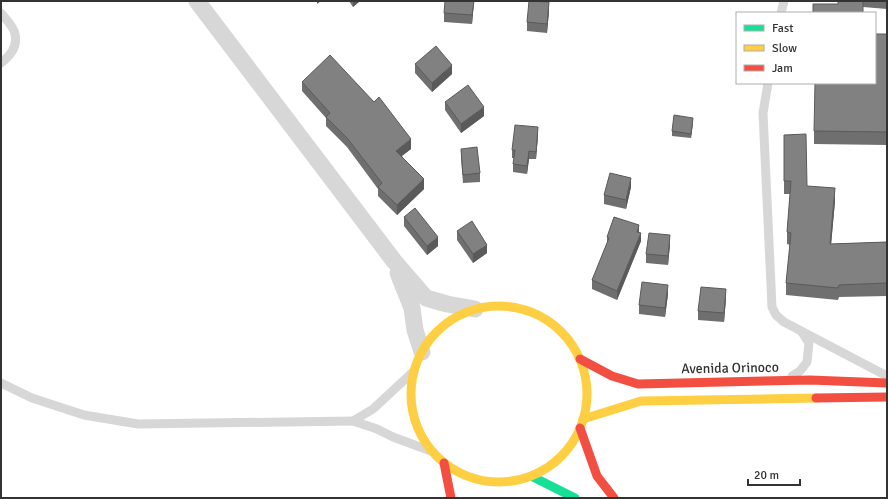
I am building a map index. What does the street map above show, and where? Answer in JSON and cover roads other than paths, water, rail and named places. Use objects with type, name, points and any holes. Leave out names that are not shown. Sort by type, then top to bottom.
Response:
[{"type":"street","points":[[197,1],[394,261],[426,298],[447,304],[475,309],[500,306],[525,310],[547,320],[566,337],[580,359],[584,373],[586,404],[581,424],[571,443],[560,457],[547,468],[531,476],[509,481],[486,482],[464,475],[444,463],[431,451],[420,433],[413,413],[411,392],[414,371],[422,352],[444,325],[475,309]]},
{"type":"street","points":[[394,261],[412,308],[415,330],[422,352]]},
{"type":"street","name":"Avenida Orinoco","points":[[580,359],[612,376],[638,384],[784,381],[887,382]]},
{"type":"street","points":[[581,424],[641,401],[887,398]]},
{"type":"street","points":[[581,424],[597,476],[614,498]]},
{"type":"street","points":[[444,463],[451,498]]},
{"type":"street","points":[[531,476],[575,498]]},
{"type":"street","points":[[500,490],[509,481]]},
{"type":"lane","points":[[781,12],[784,1]]},
{"type":"lane","points":[[1,13],[15,33],[15,46],[8,58],[1,63]]},
{"type":"lane","points":[[768,84],[763,113],[772,307],[776,315],[784,322],[887,376]]},
{"type":"lane","points":[[784,381],[800,371],[806,362],[809,343],[801,331]]},
{"type":"lane","points":[[353,421],[374,409],[414,371]]},
{"type":"lane","points":[[1,383],[32,398],[84,415],[138,424],[353,421],[377,429],[393,438],[431,451]]}]
